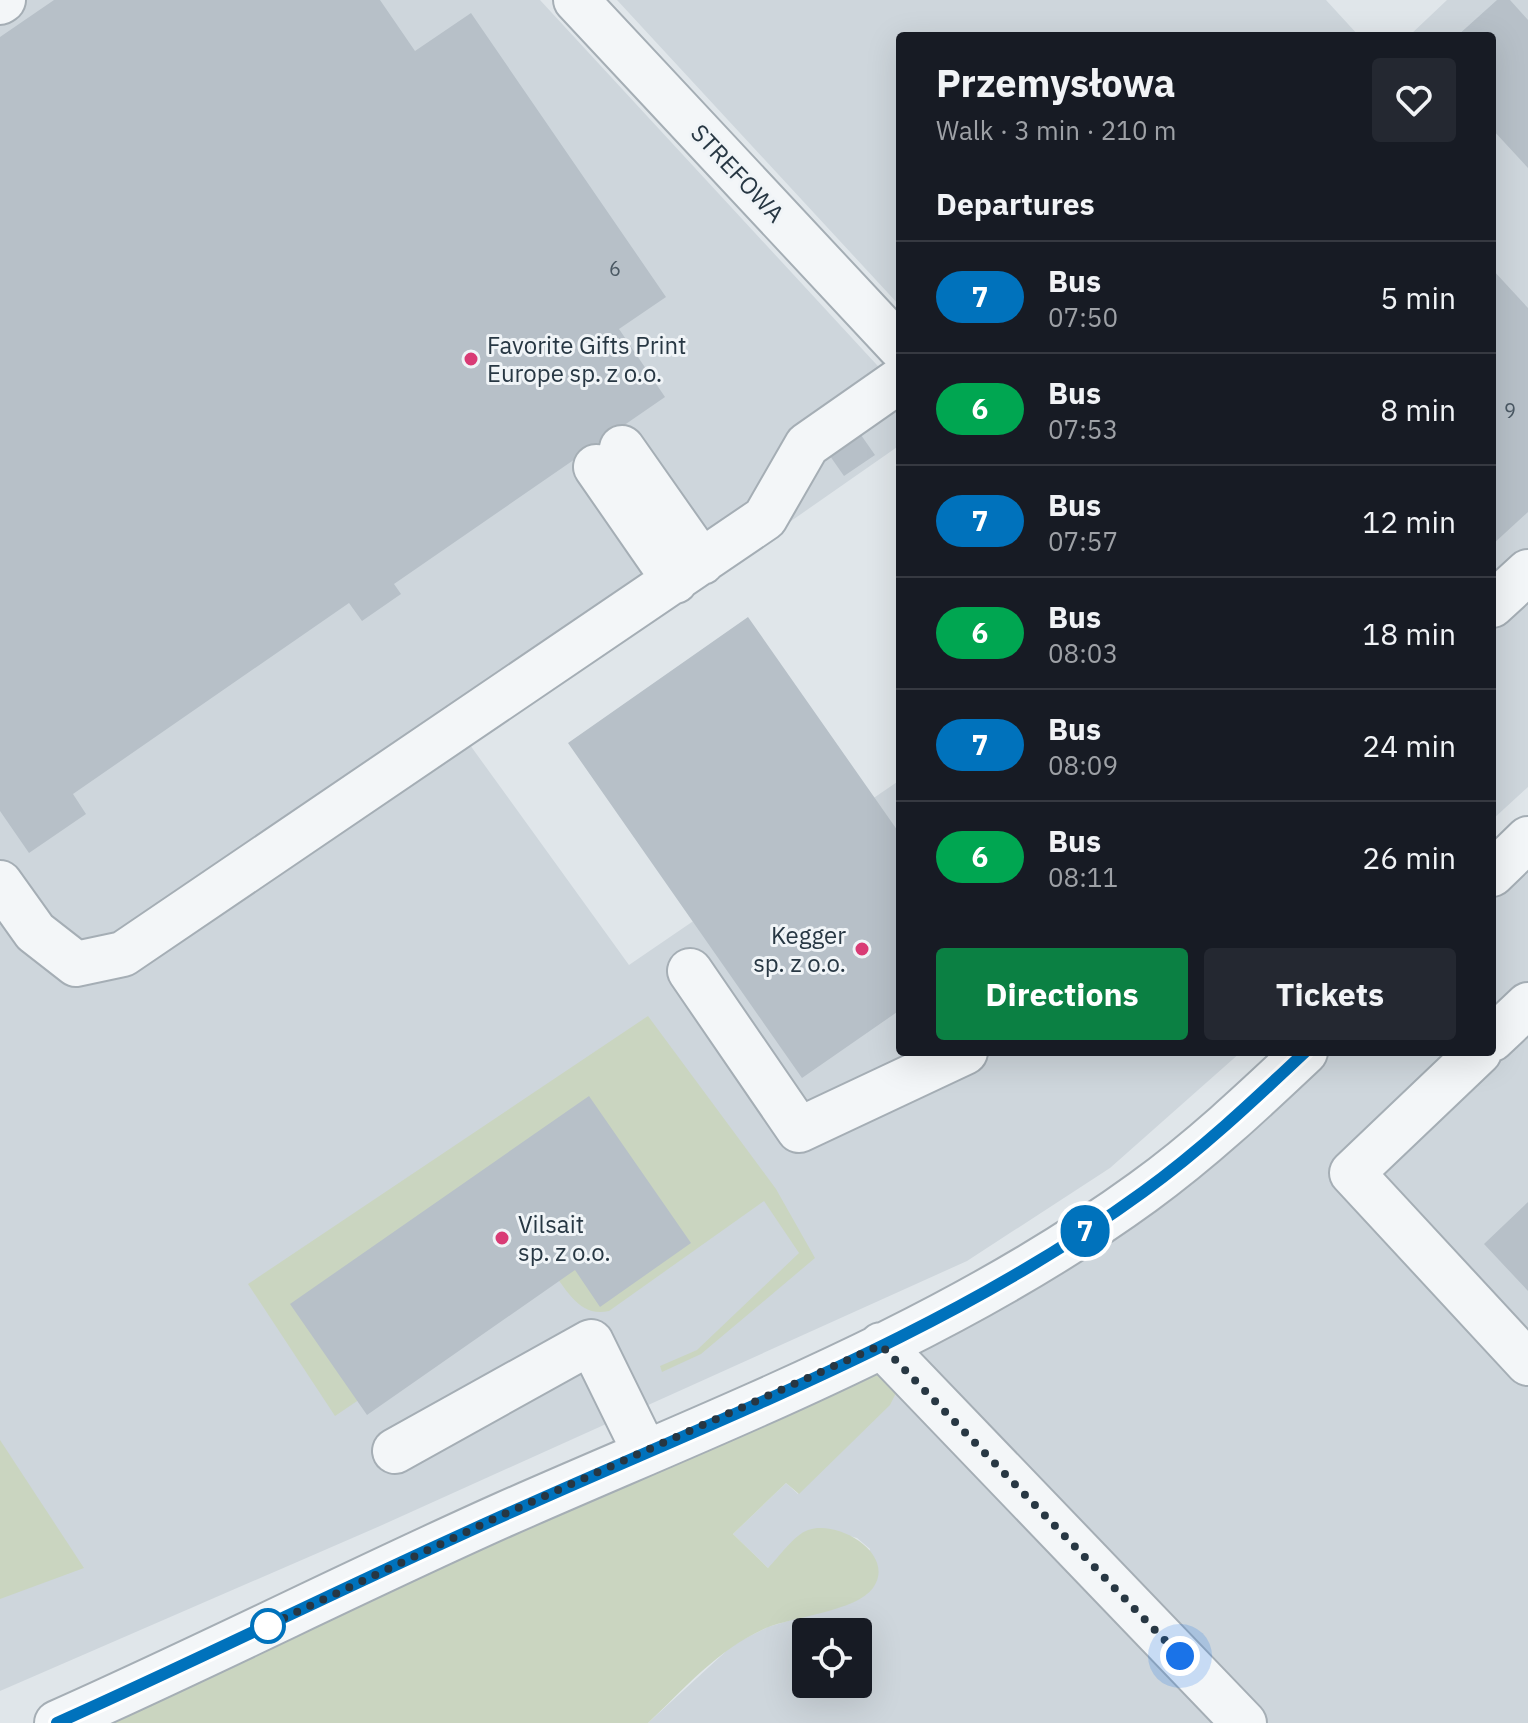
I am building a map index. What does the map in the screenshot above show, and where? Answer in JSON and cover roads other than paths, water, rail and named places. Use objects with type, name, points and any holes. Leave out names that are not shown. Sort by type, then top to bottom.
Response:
[{"type":"street","name":"STREFOWA","points":[[576,0],[896,343]]},
{"type":"street","points":[[0,883],[35,932],[76,964],[123,954],[765,518],[807,445],[896,383]]},
{"type":"street","points":[[609,457],[688,572]]},
{"type":"street","points":[[1496,601],[1528,572]]},
{"type":"street","points":[[1496,870],[1528,839]]},
{"type":"street","points":[[690,971],[799,1130],[956,1056]]},
{"type":"street","points":[[1496,1035],[1528,1005]]},
{"type":"street","points":[[57,1723],[881,1345],[966,1303],[1144,1192],[1234,1118],[1301,1056]]},
{"type":"street","points":[[1475,1056],[1352,1173],[1528,1363]]},
{"type":"street","points":[[395,1451],[591,1342],[645,1452]]},
{"type":"street","points":[[881,1345],[1244,1723]]},
{"type":"place","name":"Favorite Gifts Print Europe sp. z o.o.","points":[[471,359]]},
{"type":"place","name":"Kegger sp. z o.o.","points":[[862,949]]},
{"type":"place","name":"Vilsait sp. z o.o.","points":[[502,1238]]}]
